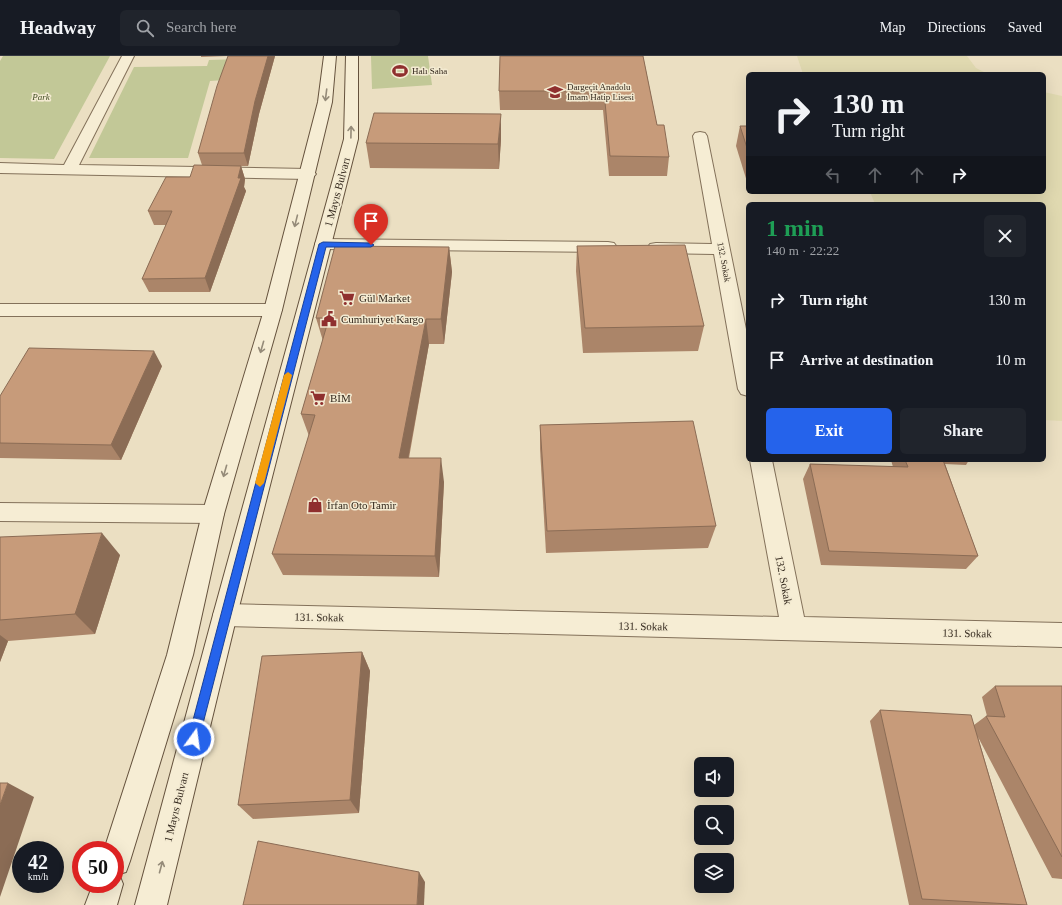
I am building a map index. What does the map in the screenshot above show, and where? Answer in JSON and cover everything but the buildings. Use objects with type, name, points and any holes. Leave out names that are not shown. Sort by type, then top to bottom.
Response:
[{"type":"street","points":[[69,169],[128,56]]},
{"type":"street","points":[[121,841],[180,655],[213,514],[273,310],[325,102],[330,56]]},
{"type":"street","name":"1 Mayıs Bulvarı","points":[[151,905],[225,615],[351,138],[352,56]]},
{"type":"street","name":"132. Sokak","points":[[700,136],[746,379]]},
{"type":"street","points":[[0,168],[308,174]]},
{"type":"street","points":[[323,244],[721,249]]},
{"type":"street","points":[[0,310],[273,310]]},
{"type":"street","name":"132. Sokak","points":[[762,462],[794,629]]},
{"type":"street","points":[[0,512],[213,514]]},
{"type":"street","name":"131. Sokak","points":[[225,615],[1062,635]]},
{"type":"street","points":[[101,905],[105,893]]},
{"type":"shaded area","points":[[797,56],[967,56],[976,68],[984,72],[802,72]]},
{"type":"shaded area","points":[[1046,92],[1062,96],[1062,421],[1046,420],[1046,202],[874,202],[871,194],[1046,194]]},
{"type":"green space","name":"Park","points":[[3,56],[110,56],[54,159],[0,158],[0,61]]},
{"type":"green space","name":"Halı Saha","points":[[371,56],[428,56],[432,85],[372,89]]},
{"type":"green space","points":[[273,58],[267,77],[210,81],[188,158],[89,158],[134,67],[207,66],[209,60]]},
{"type":"slow traffic","points":[[260,483],[288,375]]},
{"type":"place","name":"Halı Saha","points":[[400,71]]},
{"type":"place","name":"Dargeçit Anadolu İmam Hatip Lisesi","points":[[555,92]]},
{"type":"place","name":"Gül Market","points":[[347,298]]},
{"type":"place","name":"Cumhuriyet Kargo","points":[[329,319]]},
{"type":"place","name":"BİM","points":[[318,398]]},
{"type":"place","name":"İrfan Oto Tamir","points":[[315,505]]},
{"type":"route","points":[[194,739],[225,615],[323,244],[371,245]]}]
